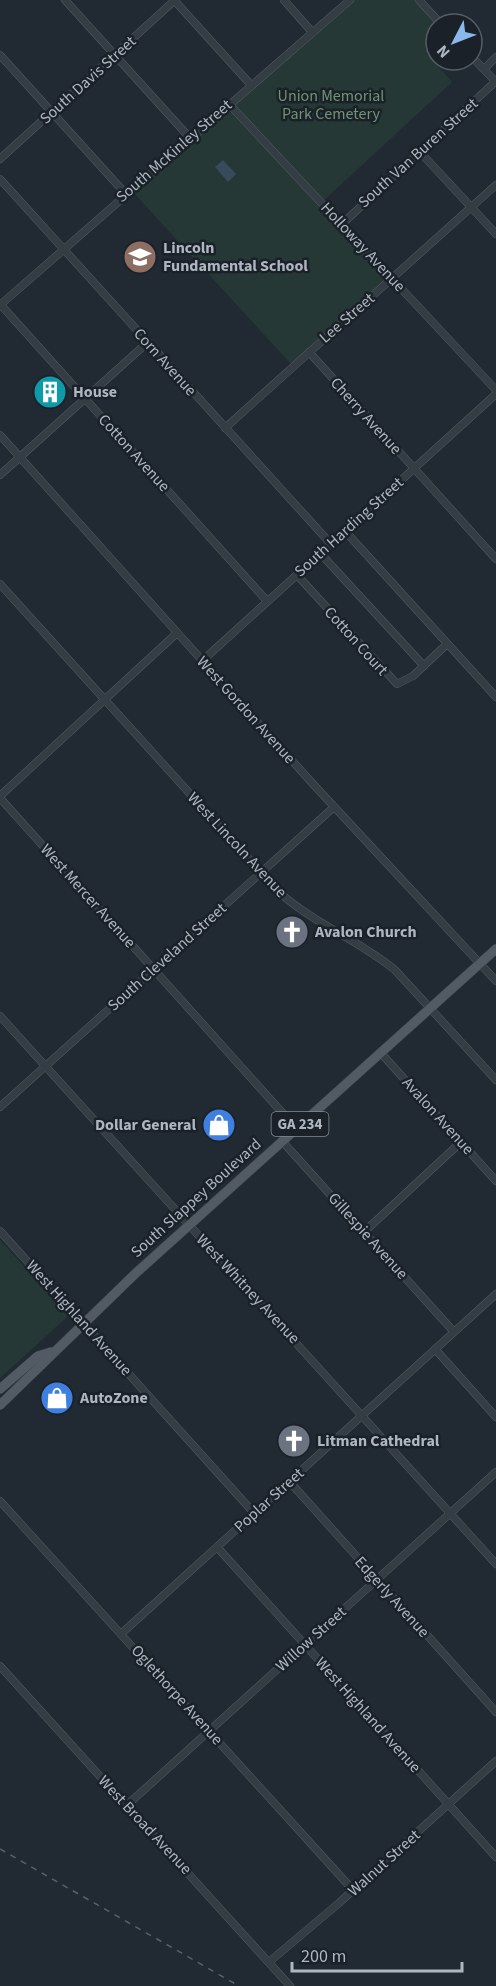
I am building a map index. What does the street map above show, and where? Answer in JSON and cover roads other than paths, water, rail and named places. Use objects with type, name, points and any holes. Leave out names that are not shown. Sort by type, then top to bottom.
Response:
[{"type":"main road","name":"South Slappey Boulevard","points":[[0,1404],[45,1363],[51,1352],[83,1322],[496,949]]},
{"type":"main road","name":"South Slappey Boulevard","points":[[0,1389],[38,1356],[51,1352]]},
{"type":"street","points":[[64,0],[190,138]]},
{"type":"street","points":[[174,0],[251,85]]},
{"type":"street","name":"South Davis Street","points":[[0,159],[174,0]]},
{"type":"street","points":[[284,0],[312,32]]},
{"type":"street","name":"South McKinley Street","points":[[0,305],[350,0]]},
{"type":"street","points":[[419,0],[430,12]]},
{"type":"street","points":[[0,55],[126,194]]},
{"type":"street","points":[[496,57],[484,69],[496,82]]},
{"type":"street","name":"South Van Buren Street","points":[[342,224],[496,82]]},
{"type":"street","name":"Holloway Avenue","points":[[229,104],[496,392]]},
{"type":"street","points":[[420,152],[496,234]]},
{"type":"street","name":"Corn Avenue","points":[[0,179],[331,544]]},
{"type":"street","name":"Lee Street","points":[[225,428],[496,185]]},
{"type":"street","name":"Cotton Avenue","points":[[0,305],[267,601]]},
{"type":"street","points":[[0,475],[147,342]]},
{"type":"street","name":"Cherry Avenue","points":[[309,352],[496,559]]},
{"type":"street","name":"South Harding Street","points":[[202,661],[415,469],[496,392]]},
{"type":"street","name":"West Gordon Avenue","points":[[0,435],[334,807],[496,981]]},
{"type":"street","points":[[345,531],[495,696]]},
{"type":"street","points":[[320,553],[424,666]]},
{"type":"street","name":"Cotton Court","points":[[297,575],[397,684],[424,666],[447,644]]},
{"type":"street","name":"West Lincoln Avenue","points":[[0,584],[279,892],[312,920],[382,959],[430,1007],[496,1080]]},
{"type":"street","points":[[0,797],[177,633]]},
{"type":"street","name":"West Mercer Avenue","points":[[0,797],[296,1128]]},
{"type":"street","name":"South Cleveland Street","points":[[0,1107],[334,807]]},
{"type":"street","name":"West Whitney Avenue","points":[[0,1016],[496,1563]]},
{"type":"street","name":"Avalon Avenue","points":[[380,1052],[496,1181]]},
{"type":"street","name":"Gillespie Avenue","points":[[282,1141],[454,1332]]},
{"type":"street","points":[[364,1232],[461,1142]]},
{"type":"street","name":"West Highland Avenue","points":[[0,1231],[254,1513]]},
{"type":"street","name":"Poplar Street","points":[[122,1633],[496,1294]]},
{"type":"street","points":[[435,1350],[496,1417]]},
{"type":"street","name":"Willow Street","points":[[126,1806],[496,1472]]},
{"type":"street","name":"Edgerly Avenue","points":[[289,1481],[496,1712]]},
{"type":"street","name":"Oglethorpe Avenue","points":[[0,1500],[353,1890]]},
{"type":"street","name":"West Highland Avenue","points":[[217,1547],[496,1857]]},
{"type":"street","name":"West Broad Avenue","points":[[0,1666],[290,1986]]},
{"type":"street","name":"Walnut Street","points":[[269,1962],[496,1761]]},
{"type":"water","points":[[223,160],[236,174],[228,182],[215,167]]},
{"type":"railway","points":[[0,1849],[239,1986]]},
{"type":"place","name":"Lincoln Fundamental School","points":[[140,257]]},
{"type":"place","name":"House","points":[[50,392]]},
{"type":"place","name":"Avalon Church","points":[[292,932]]},
{"type":"place","name":"Dollar General","points":[[219,1125]]},
{"type":"place","name":"AutoZone","points":[[57,1398]]},
{"type":"place","name":"Litman Cathedral","points":[[294,1441]]},
{"type":"park label","name":"Union Memorial Park Cemetery","points":[[331,105]]}]
